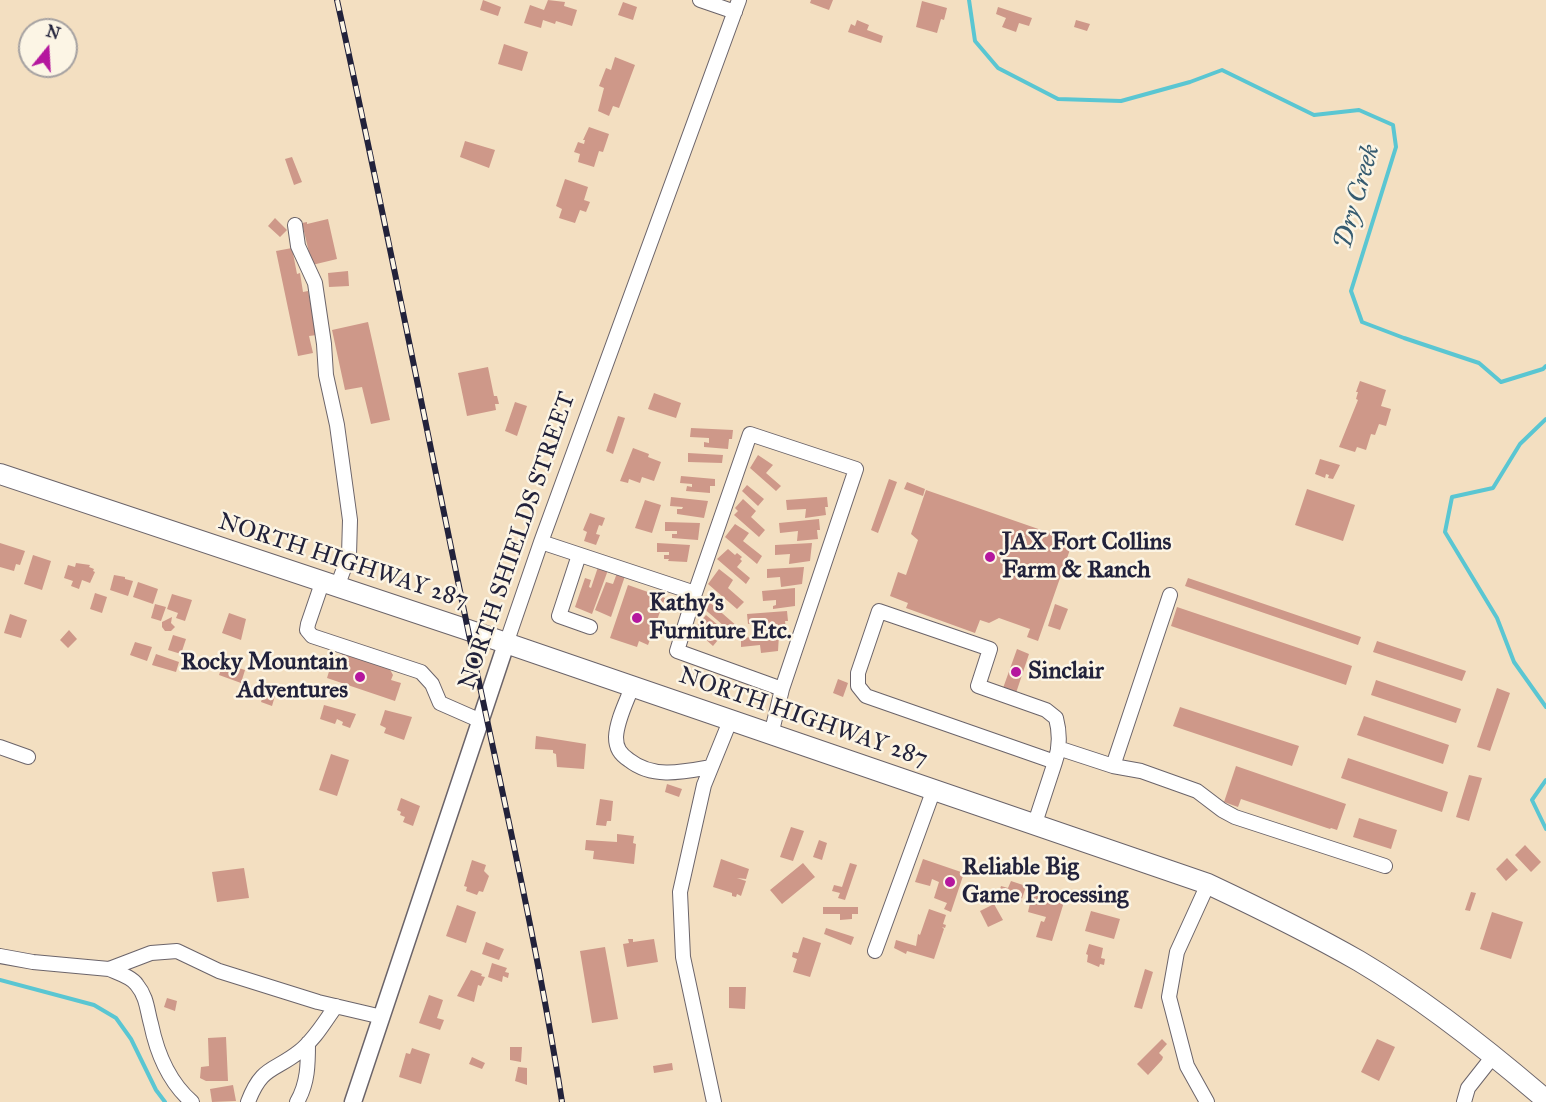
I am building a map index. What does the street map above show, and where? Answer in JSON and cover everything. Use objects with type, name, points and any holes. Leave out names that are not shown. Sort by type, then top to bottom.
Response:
[{"type":"highway","name":"NORTH HIGHWAY 287","points":[[0,474],[1035,823],[1208,884],[1359,961],[1494,1055],[1546,1100]]},
{"type":"main road","name":"NORTH SHIELDS STREET","points":[[353,1102],[506,644]]},
{"type":"street","points":[[700,0],[737,6]]},
{"type":"street","name":"NORTH SHIELDS STREET","points":[[506,644],[541,542],[737,6]]},
{"type":"street","points":[[295,225],[298,246],[315,284],[326,375],[337,425],[350,520],[349,555],[329,585],[307,630],[312,636],[421,672],[432,684],[440,703],[481,721]]},
{"type":"street","points":[[771,735],[782,689],[856,469],[750,434],[677,651],[782,689]]},
{"type":"street","points":[[541,542],[695,593]]},
{"type":"street","points":[[579,555],[559,616],[590,627]]},
{"type":"street","points":[[1113,766],[1170,595]]},
{"type":"street","points":[[1035,823],[1057,755],[1060,734],[1056,718],[1046,710],[978,686],[990,649],[879,611],[858,673],[858,686],[866,696],[1057,755],[1141,771],[1197,791],[1235,817],[1385,866]]},
{"type":"street","points":[[632,687],[617,726],[617,749],[623,756],[635,765],[655,772],[674,773],[711,767]]},
{"type":"street","points":[[714,1102],[683,957],[680,892],[704,785],[730,721]]},
{"type":"street","points":[[0,747],[28,757]]},
{"type":"street","points":[[875,951],[934,789]]},
{"type":"street","points":[[1207,1102],[1187,1066],[1169,997],[1177,952],[1208,884]]},
{"type":"street","points":[[109,969],[151,953],[177,951],[219,971],[336,1006],[382,1017]]},
{"type":"street","points":[[0,956],[33,962],[109,969],[136,982],[146,998],[151,1027],[162,1060],[180,1091],[192,1102]]},
{"type":"street","points":[[248,1102],[253,1087],[262,1074],[301,1050],[336,1006]]},
{"type":"street","points":[[297,1102],[304,1090],[307,1074],[308,1043]]},
{"type":"street","points":[[1464,1102],[1468,1088],[1494,1055]]},
{"type":"building","points":[[483,0],[501,7],[498,16],[480,10]]},
{"type":"building","points":[[548,0],[565,2],[564,6],[577,10],[572,26],[543,20],[541,28],[524,23],[530,5],[544,10]]},
{"type":"building","points":[[811,0],[833,0],[829,10],[810,3]]},
{"type":"building","points":[[922,1],[947,8],[937,33],[916,27]]},
{"type":"building","points":[[623,2],[637,7],[633,20],[618,15]]},
{"type":"building","points":[[998,7],[1032,18],[1029,26],[1019,23],[1016,32],[1002,27],[1006,18],[996,14]]},
{"type":"building","points":[[857,20],[869,25],[867,30],[883,36],[881,43],[848,32],[851,24],[855,26]]},
{"type":"building","points":[[1076,20],[1090,24],[1087,31],[1074,27]]},
{"type":"building","points":[[504,44],[528,52],[522,71],[498,64]]},
{"type":"building","points":[[615,57],[635,65],[619,108],[613,106],[609,116],[598,111],[604,88],[599,86],[606,68],[611,70]]},
{"type":"building","points":[[589,127],[609,134],[603,152],[599,151],[594,167],[578,162],[580,154],[574,152],[578,142],[584,144],[585,140],[583,140]]},
{"type":"building","points":[[465,141],[495,150],[489,168],[460,157]]},
{"type":"building","points":[[292,157],[302,182],[294,185],[285,159]]},
{"type":"building","points":[[565,179],[588,187],[584,200],[590,202],[586,212],[580,210],[575,223],[559,218],[562,209],[556,206]]},
{"type":"building","points":[[275,218],[287,230],[280,237],[268,226]]},
{"type":"building","points":[[328,219],[337,259],[312,265],[302,223]]},
{"type":"building","points":[[292,248],[303,292],[308,291],[317,335],[309,336],[313,353],[298,356],[276,251]]},
{"type":"building","points":[[348,271],[349,286],[329,287],[328,273]]},
{"type":"building","points":[[368,322],[390,420],[371,424],[362,387],[345,390],[332,330]]},
{"type":"building","points":[[488,367],[494,396],[497,396],[499,404],[495,404],[496,410],[467,416],[458,373]]},
{"type":"building","points":[[1360,381],[1386,390],[1381,406],[1391,409],[1386,426],[1379,424],[1375,435],[1371,434],[1366,450],[1357,447],[1355,452],[1339,447],[1358,400],[1356,399],[1358,392],[1356,392]]},
{"type":"building","points":[[654,393],[681,403],[676,418],[648,409]]},
{"type":"building","points":[[515,402],[527,406],[517,436],[505,431]]},
{"type":"building","points":[[618,416],[625,418],[613,454],[606,451]]},
{"type":"building","points":[[691,428],[733,430],[728,449],[704,447],[704,442],[709,443],[709,438],[690,437]]},
{"type":"building","points":[[633,448],[661,462],[654,481],[642,477],[640,483],[629,479],[628,483],[620,481]]},
{"type":"building","points":[[688,453],[723,455],[722,463],[688,462]]},
{"type":"building","points":[[758,455],[773,465],[766,473],[781,486],[776,491],[750,468]]},
{"type":"building","points":[[1320,459],[1340,465],[1333,479],[1328,478],[1329,475],[1326,474],[1325,478],[1315,474]]},
{"type":"building","points":[[681,476],[715,479],[715,486],[710,486],[710,493],[686,491],[687,486],[692,487],[692,484],[680,483]]},
{"type":"building","points":[[889,479],[897,482],[878,533],[871,530]]},
{"type":"building","points":[[907,482],[925,489],[923,496],[904,489]]},
{"type":"building","points":[[747,485],[764,499],[758,506],[742,491]]},
{"type":"building","points":[[1307,489],[1355,505],[1343,541],[1295,525]]},
{"type":"building","name":"JAX Fort Collins Farm & Ranch","points":[[926,490],[1073,541],[1038,641],[1027,637],[1030,629],[999,618],[989,623],[980,620],[975,633],[906,608],[908,603],[890,596],[898,572],[906,575],[918,540],[911,534]]},
{"type":"building","points":[[671,497],[708,501],[704,518],[677,514],[677,509],[683,507],[670,506]]},
{"type":"building","points":[[827,497],[826,515],[805,518],[806,509],[787,510],[786,500]]},
{"type":"building","points":[[743,499],[756,511],[751,517],[765,530],[759,537],[734,515],[738,511],[735,508]]},
{"type":"building","points":[[645,500],[661,505],[652,533],[635,528]]},
{"type":"building","points":[[590,513],[605,518],[596,534],[600,535],[596,545],[584,541],[587,532],[583,530]]},
{"type":"building","points":[[819,519],[818,539],[797,541],[798,531],[780,533],[779,523]]},
{"type":"building","points":[[665,522],[700,523],[698,540],[672,538],[672,534],[677,534],[677,531],[665,531]]},
{"type":"building","points":[[735,524],[749,533],[743,541],[762,556],[757,564],[725,537]]},
{"type":"building","points":[[0,543],[25,551],[20,565],[16,564],[14,571],[0,567]]},
{"type":"building","points":[[657,543],[690,545],[687,562],[664,559],[664,555],[669,555],[669,552],[657,552]]},
{"type":"building","points":[[812,543],[810,561],[789,564],[790,554],[775,555],[775,545]]},
{"type":"building","points":[[728,549],[742,557],[737,567],[750,578],[746,584],[717,559]]},
{"type":"building","points":[[33,555],[51,561],[42,590],[24,584]]},
{"type":"building","points":[[76,563],[90,565],[89,567],[95,572],[90,583],[82,580],[79,589],[71,586],[73,581],[64,578],[68,565],[75,567]]},
{"type":"building","points":[[598,567],[608,570],[592,614],[575,607],[585,578],[591,580],[589,587],[591,588]]},
{"type":"building","points":[[804,567],[802,584],[781,587],[780,577],[767,578],[767,569]]},
{"type":"building","points":[[719,569],[733,580],[728,588],[744,602],[737,609],[708,584]]},
{"type":"building","points":[[617,573],[625,576],[611,617],[595,610],[606,582],[613,584]]},
{"type":"building","points":[[114,575],[133,581],[128,596],[110,590]]},
{"type":"building","points":[[1188,578],[1361,637],[1358,645],[1185,586]]},
{"type":"building","points":[[138,582],[158,589],[153,604],[133,597]]},
{"type":"building","name":"Kathy's Furniture Etc.","points":[[628,585],[665,598],[648,645],[639,641],[637,647],[610,638]]},
{"type":"building","points":[[795,588],[795,606],[773,609],[776,600],[763,601],[762,591]]},
{"type":"building","points":[[95,593],[107,597],[102,613],[90,609]]},
{"type":"building","points":[[172,594],[192,600],[185,621],[176,618],[178,613],[167,609]]},
{"type":"building","points":[[707,600],[738,627],[732,633],[701,606]]},
{"type":"building","points":[[155,604],[166,607],[161,621],[151,618]]},
{"type":"building","points":[[1055,604],[1068,609],[1060,630],[1048,626]]},
{"type":"building","points":[[1177,607],[1352,666],[1346,685],[1171,626]]},
{"type":"building","points":[[787,611],[786,630],[766,631],[765,622],[748,624],[747,614]]},
{"type":"building","points":[[229,613],[246,619],[241,640],[222,633]]},
{"type":"building","points":[[10,614],[27,620],[21,638],[4,633]]},
{"type":"building","points":[[706,615],[718,625],[710,633],[718,640],[713,646],[694,629]]},
{"type":"building","points":[[172,617],[171,623],[175,627],[171,631],[165,631],[162,622]]},
{"type":"building","points":[[69,630],[77,639],[68,648],[60,640]]},
{"type":"building","points":[[173,635],[186,639],[181,654],[168,650]]},
{"type":"building","points":[[779,635],[778,651],[761,653],[760,645],[741,647],[741,638]]},
{"type":"building","points":[[1377,641],[1466,671],[1462,681],[1373,652]]},
{"type":"building","points":[[135,642],[152,647],[147,661],[130,655]]},
{"type":"building","name":"Sinclair","points":[[1017,649],[1029,654],[1015,696],[1002,691]]},
{"type":"building","name":"Rocky Mountain Adventures","points":[[343,651],[388,666],[393,675],[391,680],[401,683],[395,701],[327,678],[331,665],[338,668]]},
{"type":"building","points":[[156,654],[179,662],[176,672],[152,665]]},
{"type":"building","points":[[223,663],[245,670],[241,683],[219,675]]},
{"type":"building","points":[[838,679],[848,683],[843,697],[833,693]]},
{"type":"building","points":[[1376,680],[1461,709],[1456,723],[1371,695]]},
{"type":"building","points":[[1497,688],[1510,693],[1490,751],[1477,747]]},
{"type":"building","points":[[264,693],[275,696],[272,706],[261,702]]},
{"type":"building","points":[[324,705],[356,714],[350,728],[342,725],[343,722],[337,719],[335,724],[320,719]]},
{"type":"building","points":[[1180,707],[1299,746],[1292,766],[1173,726]]},
{"type":"building","points":[[385,710],[412,717],[404,740],[384,733],[386,728],[380,725]]},
{"type":"building","points":[[1364,716],[1449,745],[1443,764],[1357,735]]},
{"type":"building","points":[[536,736],[586,744],[584,769],[557,767],[556,754],[553,750],[535,749]]},
{"type":"building","points":[[331,754],[349,760],[337,796],[319,790]]},
{"type":"building","points":[[1348,758],[1448,792],[1442,812],[1341,778]]},
{"type":"building","points":[[1236,766],[1346,804],[1337,830],[1241,799],[1238,807],[1224,802]]},
{"type":"building","points":[[1469,775],[1482,778],[1469,821],[1456,817]]},
{"type":"building","points":[[667,784],[682,789],[679,797],[665,792]]},
{"type":"building","points":[[401,798],[420,806],[413,826],[403,822],[405,817],[397,810]]},
{"type":"building","points":[[600,799],[613,801],[611,821],[607,821],[606,826],[596,825]]},
{"type":"building","points":[[1359,818],[1397,830],[1391,849],[1353,837]]},
{"type":"building","points":[[791,827],[804,831],[793,861],[780,857]]},
{"type":"building","points":[[617,834],[634,836],[633,843],[636,844],[634,864],[593,859],[594,851],[585,850],[586,840],[617,842]]},
{"type":"building","points":[[819,840],[827,843],[822,860],[813,857]]},
{"type":"building","points":[[1525,845],[1541,862],[1531,872],[1515,855]]},
{"type":"building","points":[[1507,858],[1518,870],[1506,881],[1496,869]]},
{"type":"building","points":[[721,859],[749,869],[746,879],[737,878],[746,881],[741,896],[737,894],[736,897],[732,896],[732,893],[713,887]]},
{"type":"building","name":"Reliable Big Game Processing","points":[[923,859],[964,873],[951,912],[944,909],[947,903],[934,898],[939,882],[932,879],[930,886],[915,882]]},
{"type":"building","points":[[472,860],[486,865],[484,871],[489,876],[483,892],[479,891],[477,895],[466,891],[467,887],[464,886]]},
{"type":"building","points":[[803,863],[815,877],[782,904],[770,890]]},
{"type":"building","points":[[850,863],[857,865],[845,900],[838,898],[840,893],[832,891],[834,885],[842,887]]},
{"type":"building","points":[[244,868],[249,898],[217,902],[212,872]]},
{"type":"building","points":[[1011,881],[1026,886],[1021,902],[1004,897],[1002,904],[998,903],[997,898],[1001,886],[1008,888]]},
{"type":"building","points":[[1471,892],[1476,893],[1470,911],[1465,910]]},
{"type":"building","points":[[1032,895],[1064,902],[1052,941],[1036,937],[1041,921],[1044,922],[1046,917],[1028,912]]},
{"type":"building","points":[[994,904],[1003,920],[988,927],[980,911]]},
{"type":"building","points":[[457,905],[476,912],[466,943],[446,936]]},
{"type":"building","points":[[823,907],[858,907],[858,914],[852,914],[852,919],[840,920],[840,914],[823,914]]},
{"type":"building","points":[[929,909],[946,915],[943,924],[946,925],[945,928],[942,927],[944,929],[934,959],[907,951],[906,954],[894,948],[896,940],[916,946],[918,934],[920,935]]},
{"type":"building","points":[[1091,911],[1120,919],[1114,939],[1085,931]]},
{"type":"building","points":[[1492,912],[1523,922],[1511,959],[1480,949]]},
{"type":"building","points":[[826,928],[854,937],[851,945],[824,934]]},
{"type":"building","points":[[803,937],[821,943],[810,977],[793,972],[797,959],[792,957],[793,952],[798,953]]},
{"type":"building","points":[[628,939],[633,939],[633,942],[654,939],[658,962],[627,967],[623,944],[629,943]]},
{"type":"building","points":[[486,942],[504,949],[499,960],[482,954]]},
{"type":"building","points":[[1089,944],[1103,948],[1101,958],[1105,959],[1104,965],[1100,964],[1099,967],[1087,962],[1088,955],[1086,954]]},
{"type":"building","points":[[605,947],[618,1019],[592,1023],[580,951]]},
{"type":"building","points":[[492,963],[507,968],[505,972],[509,973],[508,978],[503,976],[502,982],[488,977]]},
{"type":"building","points":[[1145,969],[1153,972],[1142,1009],[1134,1007]]},
{"type":"building","points":[[471,970],[485,977],[481,986],[478,985],[474,1002],[457,996]]},
{"type":"building","points":[[729,987],[746,987],[745,1009],[729,1008]]},
{"type":"building","points":[[429,995],[443,1000],[437,1018],[444,1020],[440,1030],[419,1023]]},
{"type":"building","points":[[167,998],[177,1001],[175,1011],[164,1007]]},
{"type":"building","points":[[226,1037],[228,1081],[206,1081],[200,1078],[201,1067],[209,1066],[208,1038]]},
{"type":"building","points":[[1162,1039],[1167,1044],[1159,1053],[1163,1057],[1162,1060],[1148,1075],[1137,1064]]},
{"type":"building","points":[[1377,1039],[1395,1047],[1379,1081],[1361,1072]]},
{"type":"building","points":[[510,1047],[522,1047],[521,1062],[510,1060]]},
{"type":"building","points":[[412,1048],[430,1054],[421,1084],[399,1077],[406,1053],[410,1054]]},
{"type":"building","points":[[472,1057],[485,1063],[482,1069],[469,1064]]},
{"type":"building","points":[[672,1063],[673,1070],[654,1073],[653,1066]]},
{"type":"building","points":[[518,1067],[527,1068],[527,1085],[515,1081]]},
{"type":"building","points":[[233,1085],[236,1101],[212,1102],[210,1089]]},
{"type":"waterway","name":"Dry Creek","points":[[969,0],[975,41],[998,68],[1058,99],[1121,101],[1190,82],[1222,70],[1314,115],[1359,110],[1393,125],[1396,147],[1351,291],[1362,322],[1479,363],[1501,382],[1543,369],[1546,366]]},
{"type":"waterway","name":"Dry Creek","points":[[1546,419],[1520,444],[1493,488],[1452,497],[1445,532],[1497,618],[1514,662],[1546,707]]},
{"type":"waterway","name":"Dry Creek","points":[[1546,780],[1532,800],[1546,829]]},
{"type":"waterway","points":[[0,980],[94,1005],[116,1018],[131,1039],[156,1090],[165,1102]]},
{"type":"railway","points":[[337,0],[517,863],[562,1102]]},
{"type":"place","name":"JAX Fort Collins Farm & Ranch","points":[[990,557]]},
{"type":"place","name":"Kathy's Furniture Etc.","points":[[637,618]]},
{"type":"place","name":"Sinclair","points":[[1016,672]]},
{"type":"place","name":"Rocky Mountain Adventures","points":[[360,677]]},
{"type":"place","name":"Reliable Big Game Processing","points":[[950,882]]}]
